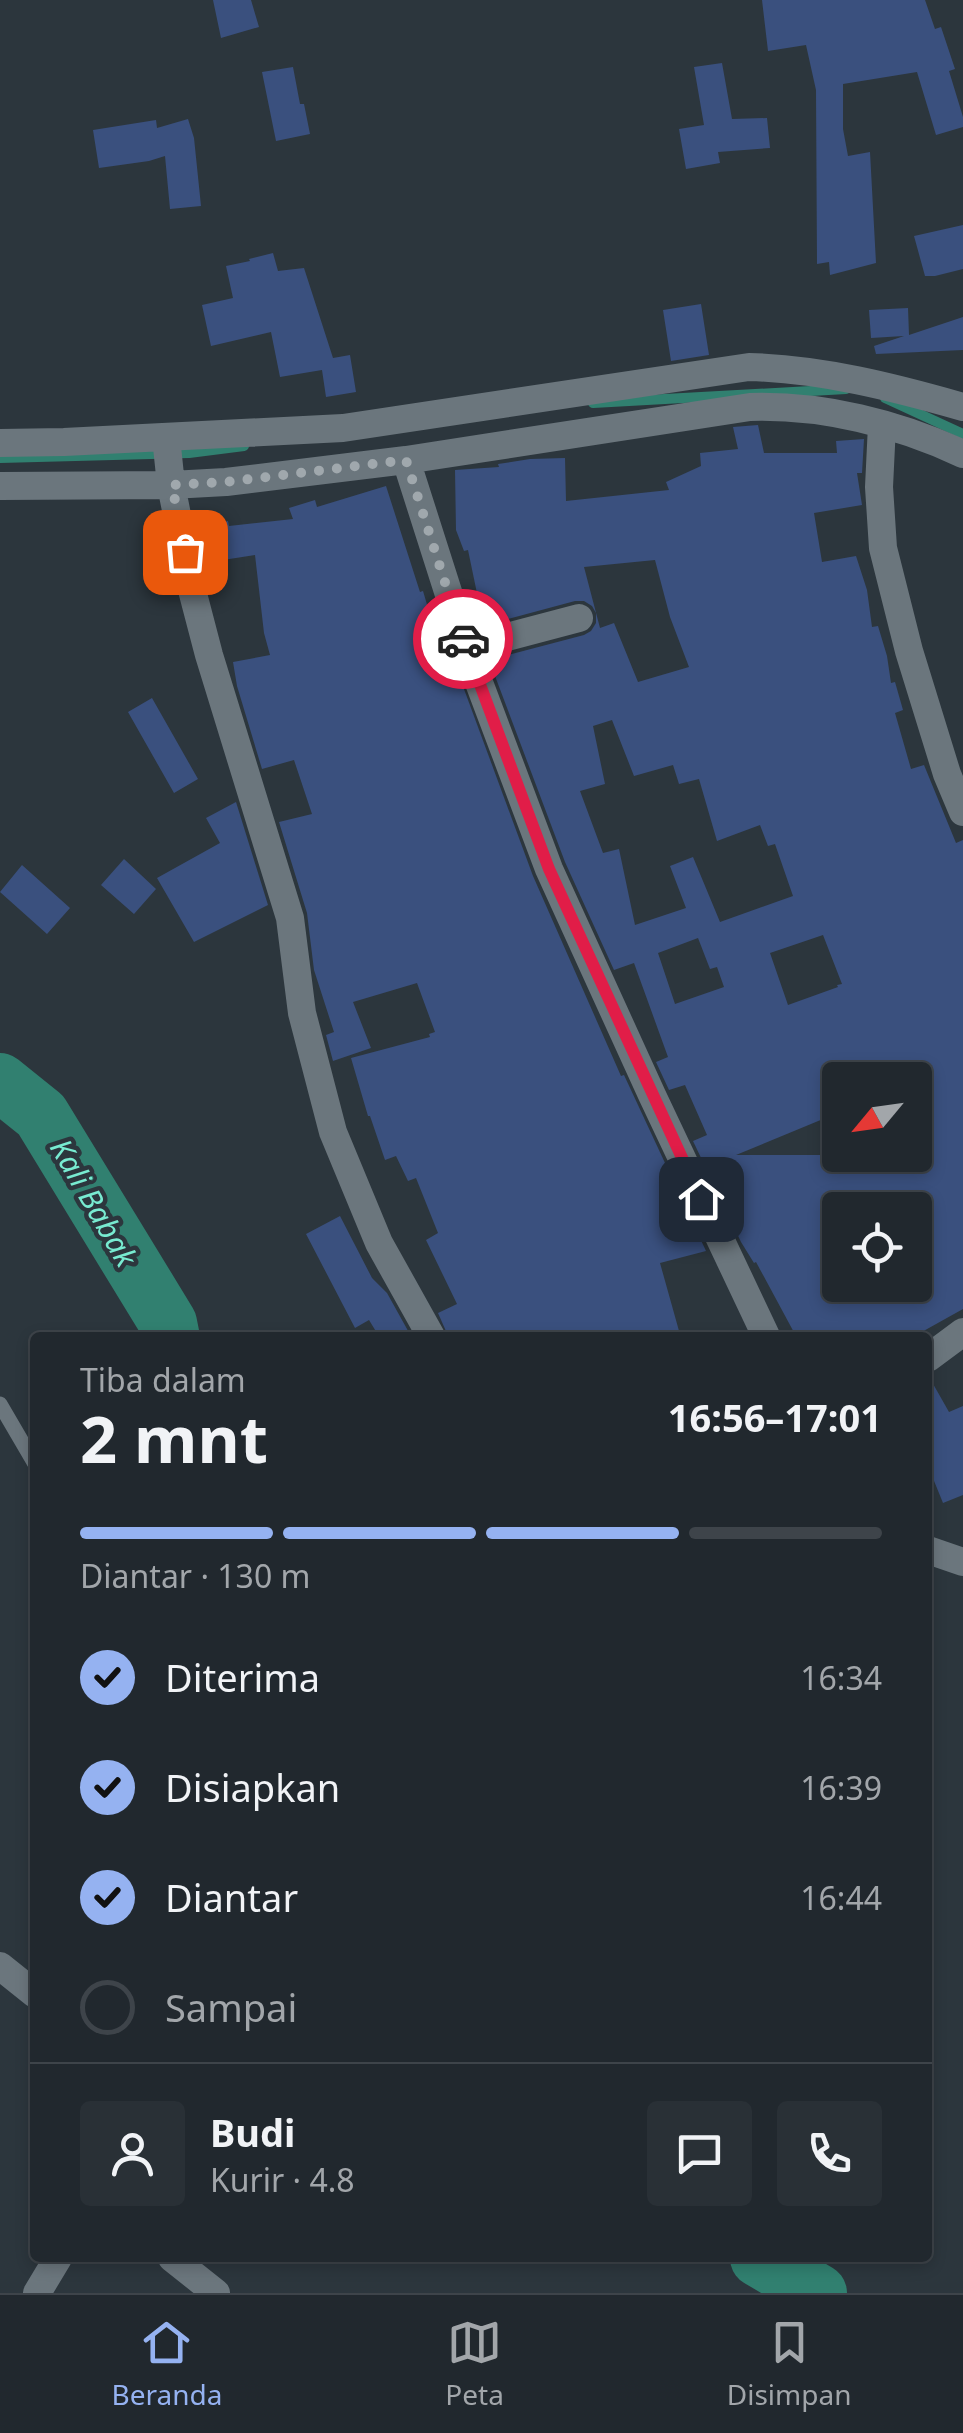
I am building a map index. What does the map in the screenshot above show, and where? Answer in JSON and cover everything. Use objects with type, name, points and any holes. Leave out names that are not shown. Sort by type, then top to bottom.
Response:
[{"type":"street","points":[[0,486],[343,428],[749,367],[862,418],[963,454]]},
{"type":"street","points":[[0,444],[170,460],[226,482],[406,460],[750,406],[790,386],[902,390],[963,408]]},
{"type":"street","points":[[882,425],[879,487],[883,548],[915,669],[947,774],[963,812]]},
{"type":"street","points":[[170,460],[192,590],[208,655],[290,918],[302,1013],[334,1132],[379,1243],[429,1332]]},
{"type":"street","points":[[406,460],[466,648],[549,869],[764,1332]]},
{"type":"street","points":[[466,648],[579,618]]},
{"type":"street","points":[[932,1355],[963,1332]]},
{"type":"street","points":[[932,1551],[963,1562]]},
{"type":"street","points":[[0,1966],[30,1990]]},
{"type":"street","points":[[37,2293],[56,2262]]},
{"type":"street","points":[[177,2262],[216,2293]]},
{"type":"lane","points":[[0,1404],[30,1455]]},
{"type":"building","points":[[213,0],[251,0],[259,27],[221,38]]},
{"type":"building","points":[[762,0],[925,0],[935,29],[941,27],[955,69],[949,71],[963,127],[936,135],[917,72],[843,84],[843,129],[848,156],[870,152],[876,263],[830,275],[829,262],[817,264],[816,90],[806,45],[768,51]]},
{"type":"building","points":[[722,63],[732,119],[767,118],[770,148],[718,152],[720,163],[686,169],[679,129],[704,125],[694,67]]},
{"type":"building","points":[[293,67],[310,134],[276,141],[262,72]]},
{"type":"building","points":[[188,119],[194,138],[201,206],[170,209],[165,156],[99,168],[93,130],[156,120],[157,128]]},
{"type":"building","points":[[963,225],[963,269],[925,276],[914,236]]},
{"type":"building","points":[[273,253],[278,271],[304,268],[333,358],[350,355],[356,392],[326,397],[322,370],[280,377],[271,332],[211,346],[202,305],[233,298],[226,266]]},
{"type":"building","points":[[701,304],[709,355],[671,361],[663,310]]},
{"type":"building","points":[[908,308],[909,335],[963,317],[963,350],[876,354],[874,346],[904,336],[871,338],[869,310]]},
{"type":"building","points":[[758,425],[764,453],[837,453],[836,441],[864,439],[862,473],[857,473],[862,505],[814,513],[822,562],[856,556],[867,590],[872,627],[878,626],[891,683],[895,682],[903,710],[895,713],[911,769],[924,765],[956,843],[963,840],[963,1309],[922,1332],[794,1332],[741,1242],[693,1141],[707,1135],[685,1085],[669,1090],[656,1062],[668,1057],[634,963],[614,970],[565,862],[489,660],[584,635],[596,623],[596,613],[584,601],[575,601],[478,627],[471,606],[479,603],[468,550],[464,551],[456,530],[455,470],[565,458],[566,501],[669,490],[666,482],[701,466],[700,453],[738,449],[733,427]],"holes":[[[655,560],[689,667],[638,682],[614,623],[600,628],[584,567]],[[612,720],[634,776],[673,765],[679,784],[699,779],[717,841],[760,825],[768,846],[775,844],[793,896],[720,922],[693,857],[670,866],[686,908],[635,925],[619,849],[603,853],[580,791],[605,784],[593,726]],[[823,935],[842,984],[788,1005],[770,953]],[[698,938],[710,969],[717,967],[724,987],[675,1004],[658,953]]]},
{"type":"building","points":[[386,486],[420,592],[423,591],[431,618],[437,616],[533,876],[621,1076],[624,1075],[706,1251],[660,1263],[679,1332],[446,1332],[438,1313],[457,1304],[426,1240],[438,1233],[416,1178],[408,1181],[396,1156],[385,1160],[351,1058],[430,1037],[435,1032],[417,983],[353,1002],[371,1048],[333,1061],[326,1035],[334,1032],[314,970],[307,913],[279,822],[312,814],[294,760],[262,769],[233,662],[270,655],[255,555],[204,563],[197,528],[228,521],[229,526],[293,519],[289,508],[315,500],[317,507]]},
{"type":"building","points":[[152,698],[198,779],[174,793],[128,712]]},
{"type":"building","points":[[236,802],[268,905],[194,942],[157,878],[220,843],[206,818]]},
{"type":"building","points":[[124,859],[156,889],[134,914],[101,885]]},
{"type":"building","points":[[22,865],[70,908],[47,934],[0,892]]},
{"type":"building","points":[[340,1216],[372,1278],[387,1293],[409,1332],[376,1332],[369,1320],[355,1328],[306,1234]]},
{"type":"building","points":[[932,1382],[949,1412],[963,1406],[963,1495],[943,1503],[932,1476]]},
{"type":"waterway","points":[[593,403],[846,389]]},
{"type":"waterway","points":[[885,398],[963,434]]},
{"type":"waterway","points":[[0,458],[189,453],[244,446]]},
{"type":"waterway","name":"Kali Babak","points":[[0,1082],[41,1115],[168,1323],[170,1332]]},
{"type":"waterway","name":"Kali Babak","points":[[766,2262],[818,2293]]},
{"type":"way so far","points":[[185,552],[172,485],[406,460],[463,639]]},
{"type":"route","points":[[463,639],[549,869],[701,1199]]}]
